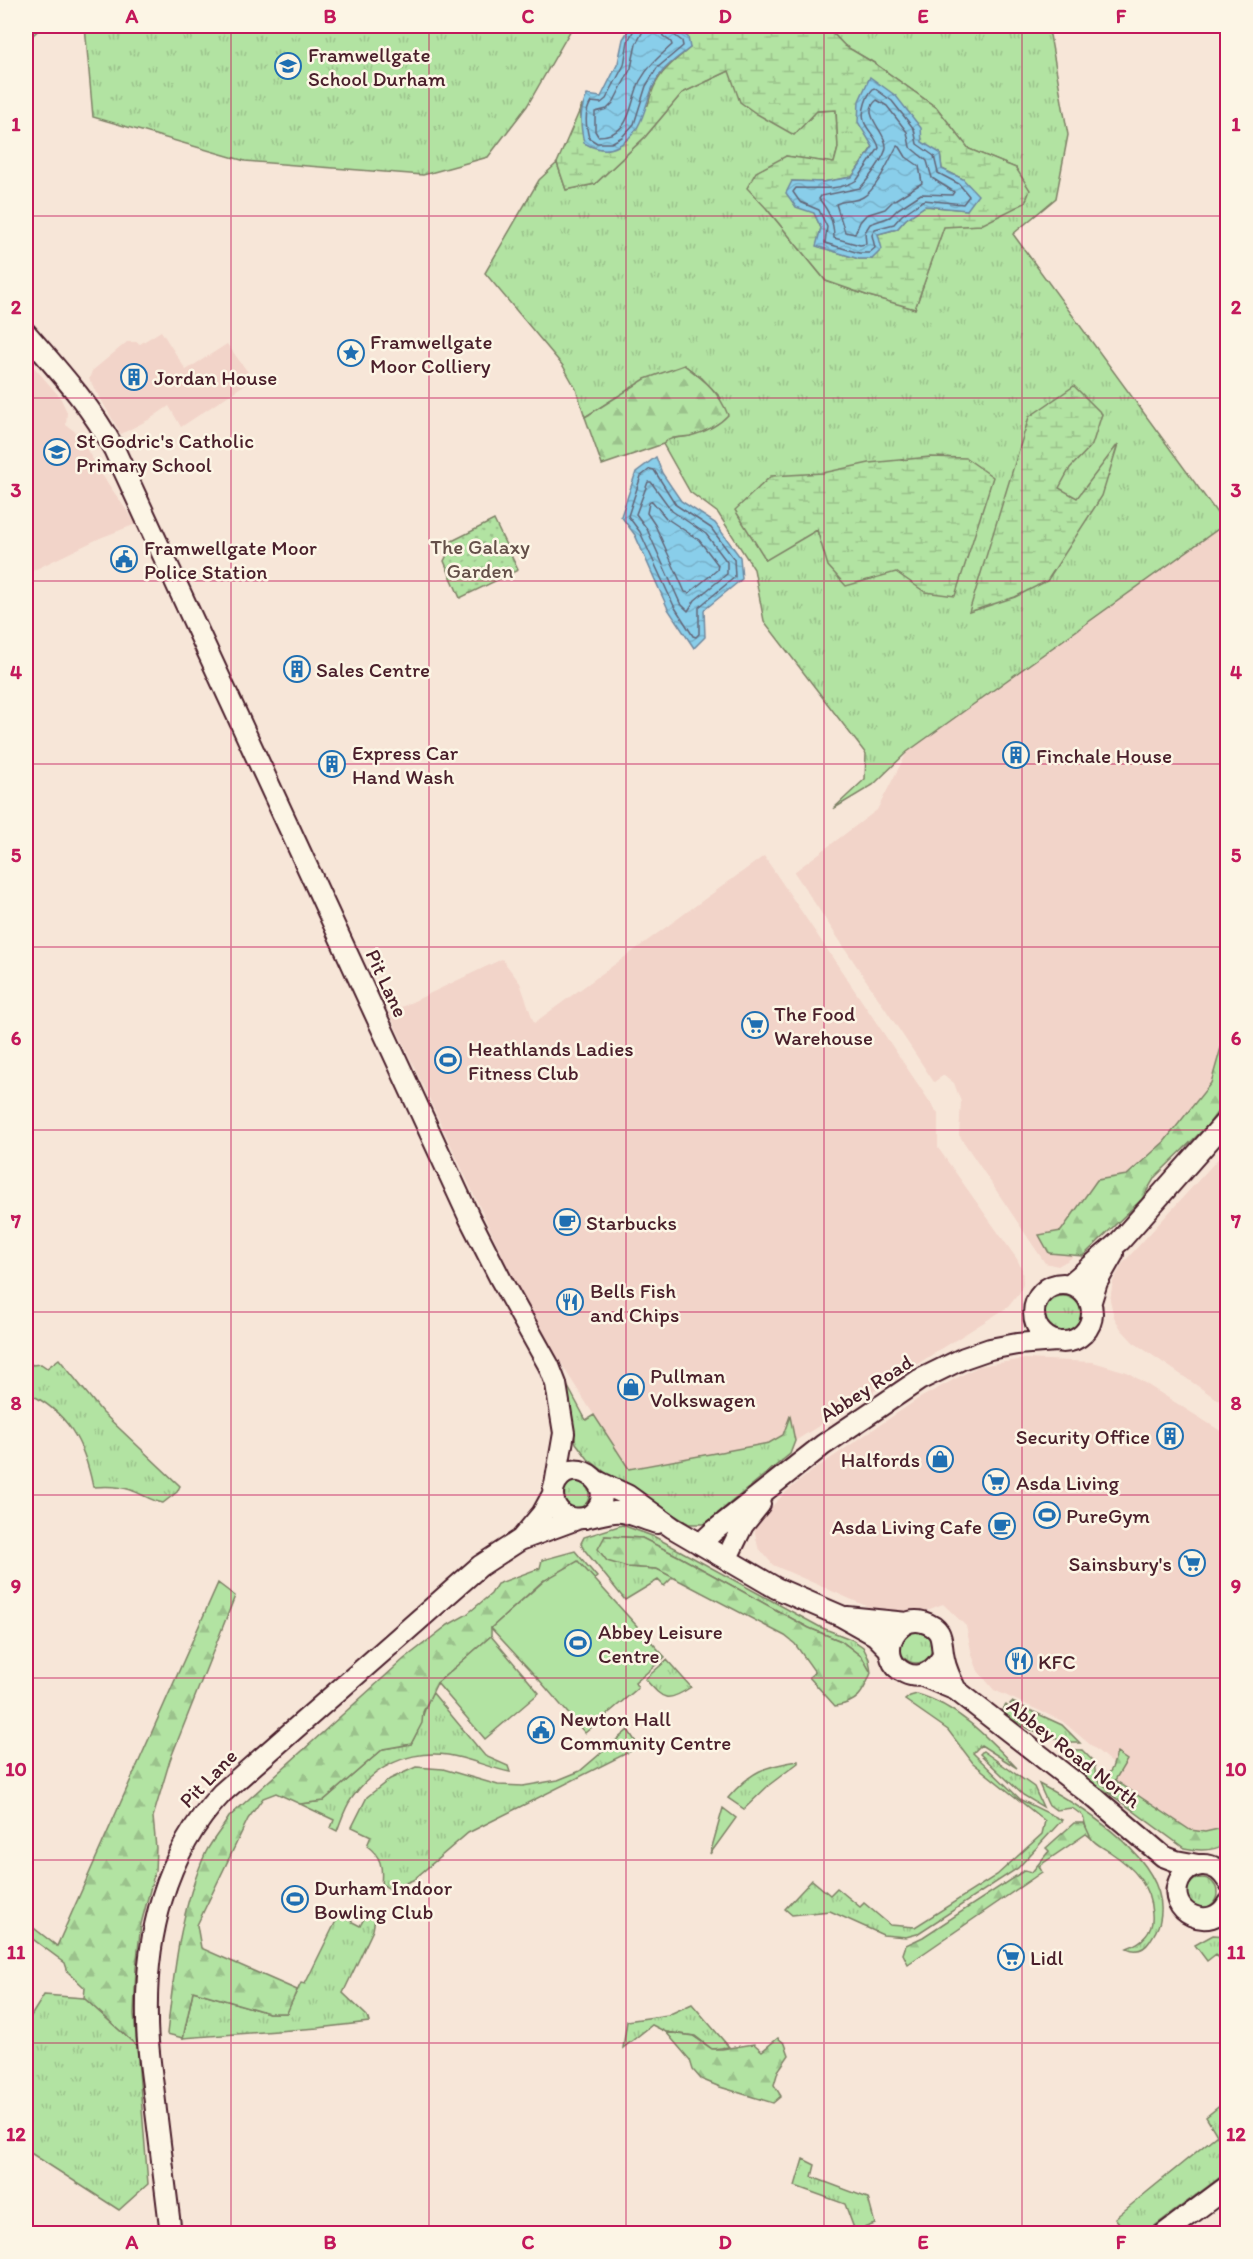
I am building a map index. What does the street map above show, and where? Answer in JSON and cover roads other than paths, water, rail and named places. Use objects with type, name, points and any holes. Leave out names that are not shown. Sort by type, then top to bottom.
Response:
[{"type":"street","name":"Pit Lane","points":[[26,333],[70,384],[106,433],[469,1217],[501,1280],[549,1365],[556,1384],[564,1433],[574,1452],[594,1478]]},
{"type":"street","points":[[1070,1284],[1120,1241],[1227,1119]]},
{"type":"street","points":[[1091,1301],[1097,1282],[1120,1241]]},
{"type":"street","points":[[1060,1283],[1070,1284],[1080,1288],[1091,1301],[1092,1322],[1087,1331],[1077,1339],[1067,1342],[1056,1341],[1048,1338],[1038,1329],[1034,1308],[1041,1293],[1048,1287],[1060,1283]]},
{"type":"street","name":"Abbey Road","points":[[990,1349],[1016,1332],[1034,1308]]},
{"type":"street","name":"Abbey Road","points":[[700,1544],[823,1445],[919,1380],[964,1358],[990,1349],[1056,1341]]},
{"type":"street","name":"Pit Lane","points":[[554,1490],[564,1433]]},
{"type":"street","points":[[520,1540],[542,1514],[564,1475],[577,1471],[627,1495],[673,1528],[776,1588],[841,1616],[875,1635],[889,1649],[894,1663],[904,1672],[920,1675],[929,1672],[937,1666],[943,1656],[944,1647],[941,1636],[935,1628],[924,1622],[907,1623],[841,1616]]},
{"type":"street","points":[[520,1540],[582,1518],[597,1509],[600,1502],[600,1488],[594,1478]]},
{"type":"street","name":"Abbey Road","points":[[727,1558],[748,1518],[778,1482]]},
{"type":"street","points":[[554,1490],[557,1509],[570,1518],[621,1512],[673,1528]]},
{"type":"street","name":"Pit Lane","points":[[171,2234],[148,2043],[148,1980],[159,1908],[171,1868],[184,1841],[202,1814],[222,1793],[480,1566],[520,1540]]},
{"type":"street","points":[[889,1649],[895,1632],[907,1623]]},
{"type":"street","points":[[943,1656],[956,1690]]},
{"type":"street","name":"Abbey Road North","points":[[920,1675],[956,1690],[1096,1799],[1163,1856],[1176,1862],[1216,1868],[1227,1881]]},
{"type":"street","name":"Abbey Road North","points":[[1163,1856],[1178,1902],[1186,1913],[1194,1918],[1220,1918]]},
{"type":"street","points":[[1176,1891],[1181,1876],[1198,1865]]},
{"type":"street","points":[[1220,1918],[1227,1903]]},
{"type":"street","points":[[1164,2234],[1227,2186]]},
{"type":"water","points":[[654,25],[674,29],[688,37],[690,48],[662,72],[651,91],[641,121],[628,139],[614,148],[597,148],[584,143],[581,113],[587,95],[601,97],[618,63],[623,39],[631,26]]},
{"type":"water","points":[[870,77],[896,96],[921,128],[922,142],[940,153],[942,169],[963,179],[978,195],[967,210],[925,206],[906,219],[897,229],[878,234],[882,249],[872,259],[859,259],[816,246],[821,228],[814,213],[796,207],[786,193],[792,181],[823,182],[852,177],[873,147],[858,122],[859,101]]},
{"type":"water","points":[[656,457],[662,473],[681,501],[715,523],[740,557],[742,579],[704,610],[705,637],[694,648],[668,609],[635,535],[621,516],[636,472]]},
{"type":"place","name":"Framwellgate School Durham","points":[[288,66]]},
{"type":"place","name":"Framwellgate Moor Colliery","points":[[351,353]]},
{"type":"place","name":"Jordan House","points":[[134,377]]},
{"type":"place","name":"St Godric's Catholic Primary School","points":[[57,452]]},
{"type":"place","name":"Framwellgate Moor Police Station","points":[[124,559]]},
{"type":"place","name":"Sales Centre","points":[[297,669]]},
{"type":"place","name":"Finchale House","points":[[1016,755]]},
{"type":"place","name":"Express Car Hand Wash","points":[[332,764]]},
{"type":"place","name":"The Food Warehouse","points":[[755,1025]]},
{"type":"place","name":"Heathlands Ladies Fitness Club","points":[[448,1060]]},
{"type":"place","name":"Starbucks","points":[[567,1222]]},
{"type":"place","name":"Bells Fish and Chips","points":[[570,1302]]},
{"type":"place","name":"Pullman Volkswagen","points":[[631,1387]]},
{"type":"place","name":"Security Office","points":[[1170,1436]]},
{"type":"place","name":"Halfords","points":[[940,1459]]},
{"type":"place","name":"Asda Living","points":[[996,1482]]},
{"type":"place","name":"PureGym","points":[[1047,1515]]},
{"type":"place","name":"Asda Living Cafe","points":[[1002,1526]]},
{"type":"place","name":"Sainsbury's","points":[[1192,1563]]},
{"type":"place","name":"Abbey Leisure Centre","points":[[578,1643]]},
{"type":"place","name":"KFC","points":[[1019,1661]]},
{"type":"place","name":"Newton Hall Community Centre","points":[[541,1730]]},
{"type":"place","name":"Durham Indoor Bowling Club","points":[[295,1899]]},
{"type":"place","name":"Lidl","points":[[1011,1957]]},
{"type":"park label","name":"The Galaxy Garden","points":[[480,558]]}]
